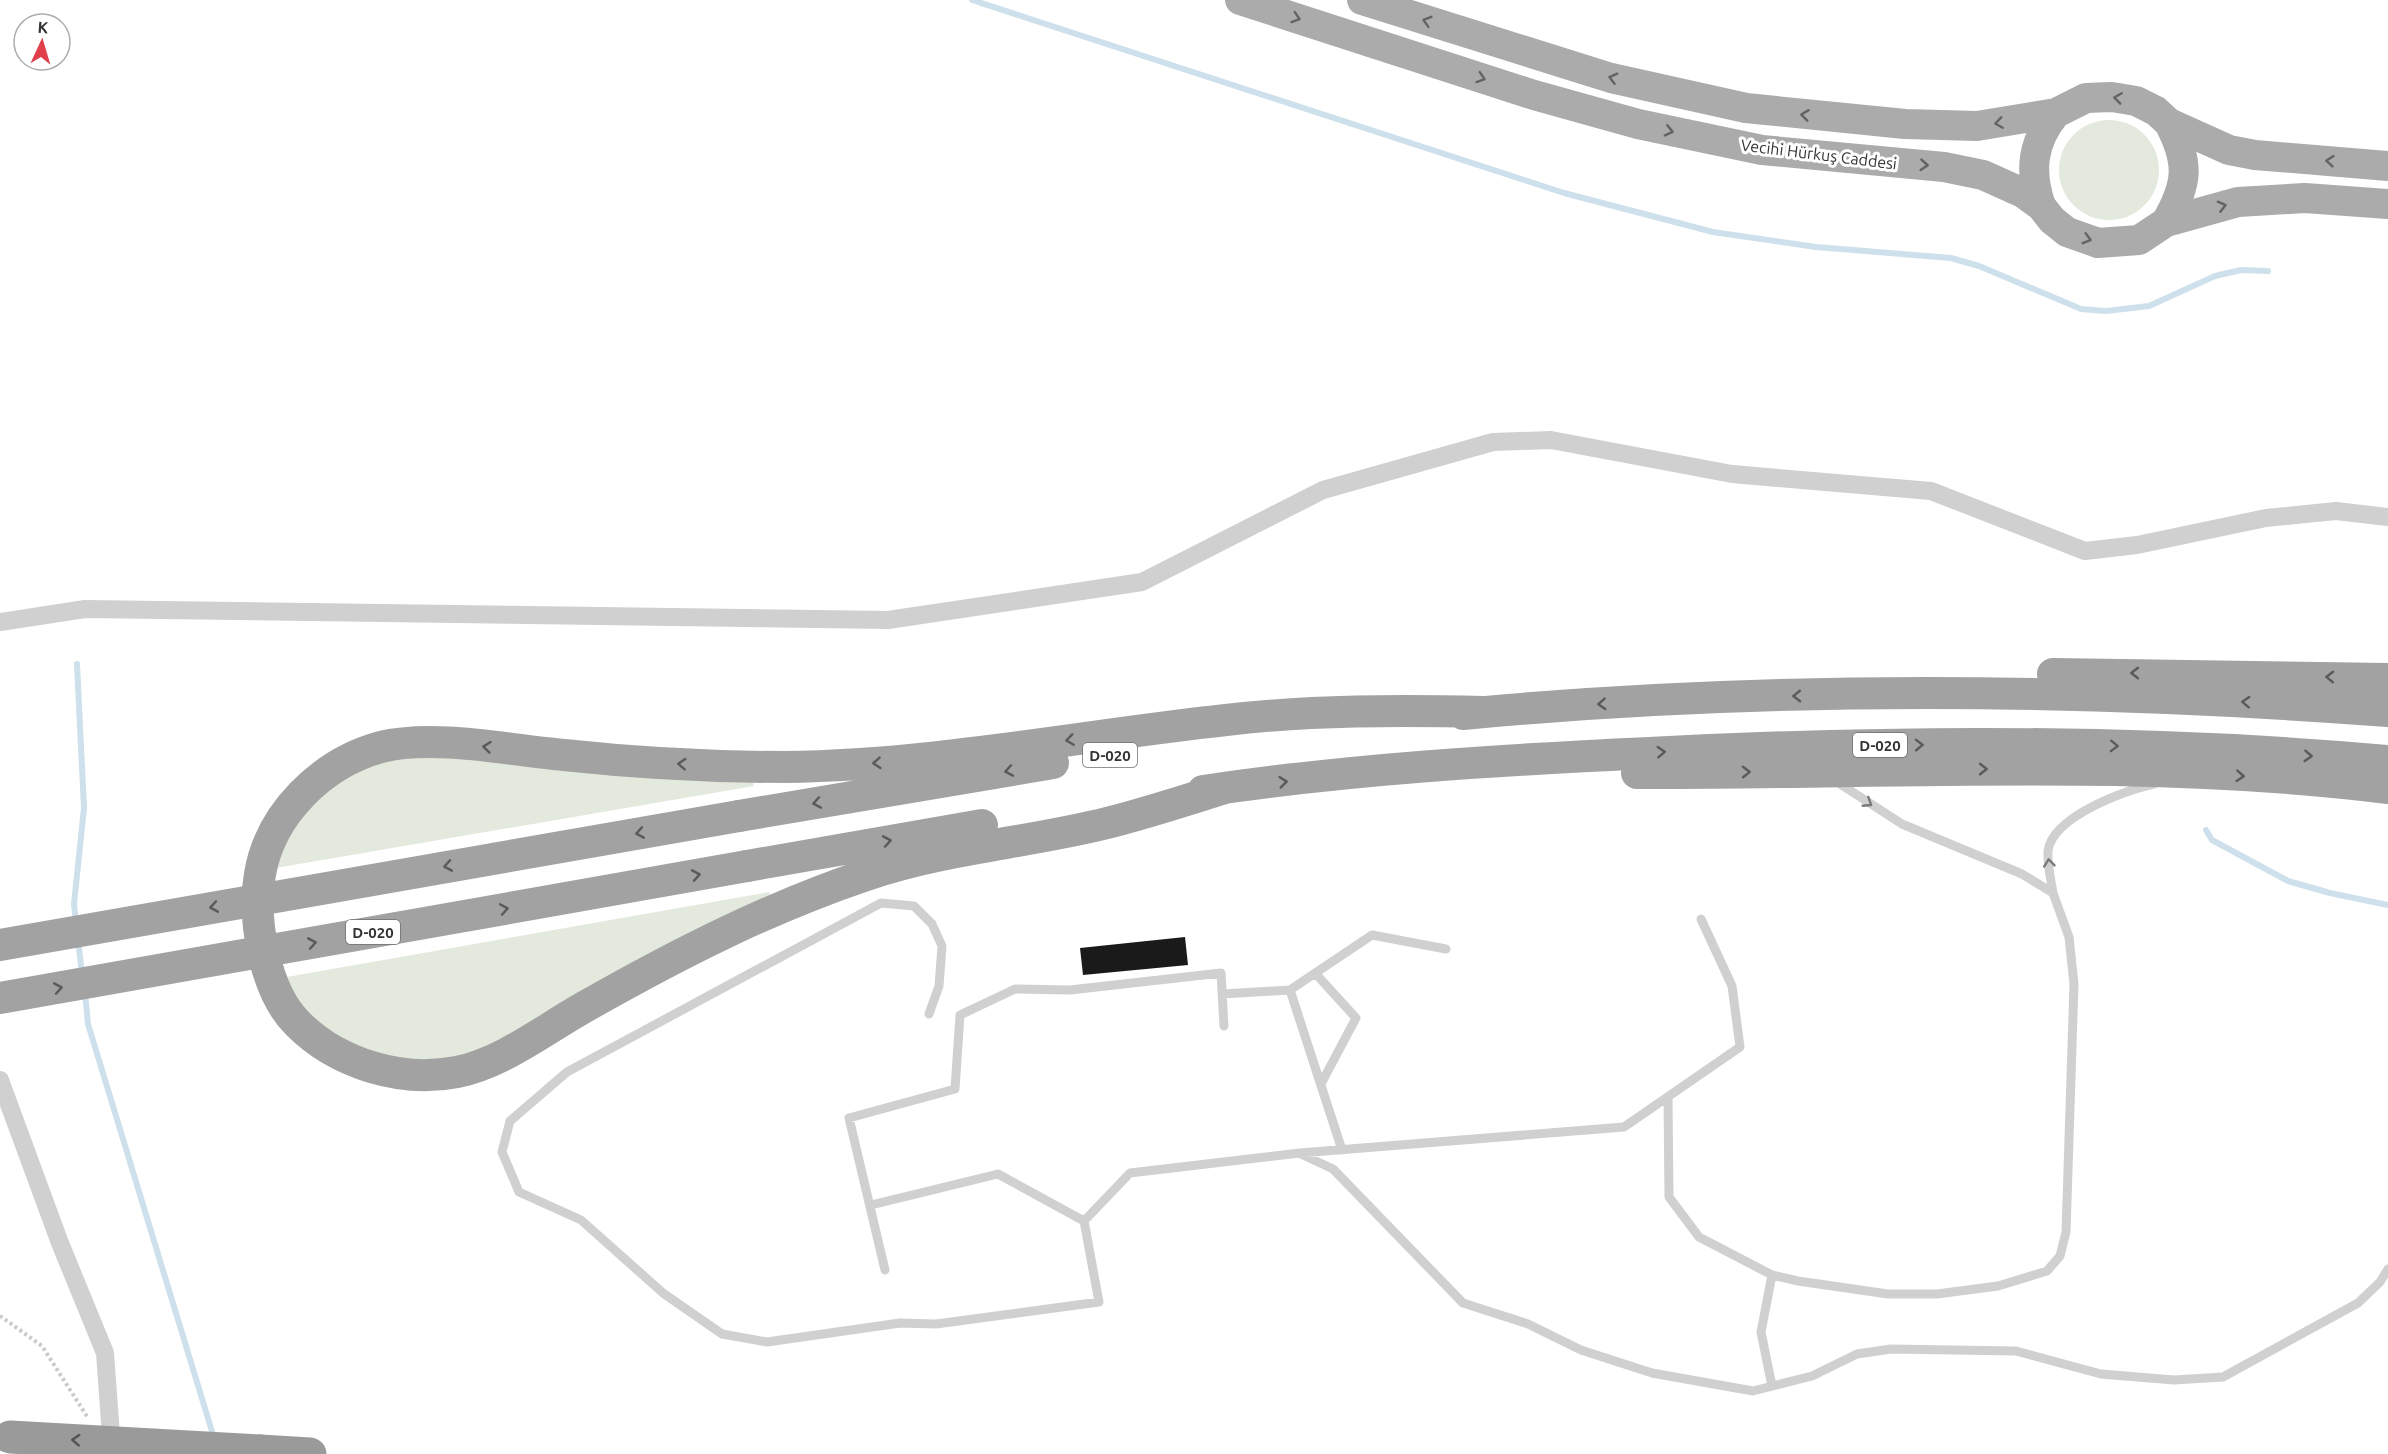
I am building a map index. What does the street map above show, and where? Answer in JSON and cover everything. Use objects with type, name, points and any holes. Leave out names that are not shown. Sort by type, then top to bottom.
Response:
[{"type":"highway","points":[[1855,694],[1943,681],[2057,674],[2388,679]]},
{"type":"highway","name":"D-020","points":[[0,945],[739,816],[1153,748],[1262,734],[1484,712],[1683,699],[1939,693],[2166,698],[2388,711]]},
{"type":"highway","points":[[1225,788],[1106,823],[988,844],[892,867],[784,904],[714,936],[584,1007],[502,1056],[458,1072],[427,1074],[379,1070],[346,1059],[318,1041],[298,1024],[281,1004],[258,925],[260,873],[265,853],[282,818],[297,799],[337,765],[383,746],[432,742],[628,762],[800,766],[920,760],[1233,719],[1374,710],[1484,712]]},
{"type":"highway","name":"D-020","points":[[0,998],[926,835],[1225,788],[1372,771],[1575,755],[1925,745],[2147,747],[2388,761]]},
{"type":"highway","points":[[1372,771],[2014,769],[2208,774],[2388,788]]},
{"type":"highway","points":[[5,1436],[310,1454]]},
{"type":"main road","name":"Vecihi Hürkuş Caddesi","points":[[1240,0],[1591,112],[1684,135],[1762,150],[1966,170],[2008,184],[2041,206],[2052,220],[2067,232],[2098,243],[2139,240],[2166,222],[2238,202],[2271,198],[2388,204]]},
{"type":"main road","points":[[1362,0],[1611,78],[1746,108],[1905,124],[1977,126],[2056,113],[2086,98],[2112,97],[2136,101],[2156,111],[2169,123],[2213,145],[2238,152],[2388,166]]},
{"type":"main road","points":[[2041,206],[2032,173],[2034,158],[2043,130],[2056,113]]},
{"type":"main road","points":[[2166,222],[2178,202],[2185,168],[2181,147],[2169,123]]},
{"type":"street","points":[[0,622],[85,609],[888,620],[1142,582],[1323,490],[1493,442],[1551,440],[1732,474],[1932,491],[2085,551],[2138,545],[2276,516],[2336,511],[2388,517]]},
{"type":"street","points":[[0,1080],[60,1243],[105,1353],[112,1454]]},
{"type":"lane","points":[[1819,771],[1902,824],[2022,874],[2053,893]]},
{"type":"lane","points":[[1668,1099],[1669,1197],[1699,1237],[1772,1275],[1888,1294],[1937,1294],[1998,1286],[2047,1270],[2060,1256],[2066,1233],[2074,984],[2069,937],[2053,893],[2048,850],[2052,839],[2067,821],[2103,802],[2151,784],[2208,774]]},
{"type":"lane","points":[[929,1014],[939,986],[942,946],[932,924],[914,906],[881,903],[567,1072],[510,1121],[502,1152],[519,1192],[581,1220],[663,1293],[722,1334],[767,1342],[900,1323],[936,1324],[1099,1302],[1084,1221]]},
{"type":"lane","points":[[1084,1221],[1130,1173],[1300,1153],[1624,1127],[1668,1099],[1740,1047],[1732,986],[1701,919]]},
{"type":"lane","points":[[1222,994],[1290,990],[1372,935],[1446,949]]},
{"type":"lane","points":[[885,1270],[849,1119],[956,1089],[960,1015],[1015,989],[1070,990],[1221,973],[1224,1026]]},
{"type":"lane","points":[[1315,973],[1356,1018],[1321,1084]]},
{"type":"lane","points":[[1290,990],[1342,1150]]},
{"type":"lane","points":[[1300,1153],[1333,1170],[1463,1303],[1528,1324],[1581,1350],[1652,1373],[1754,1391],[1812,1376],[1857,1354],[1891,1349],[2016,1351],[2101,1374],[2174,1380],[2223,1377],[2358,1304],[2380,1282],[2388,1269]]},
{"type":"lane","points":[[871,1205],[998,1174],[1084,1221]]},
{"type":"lane","points":[[1772,1275],[1761,1332],[1772,1386]]},
{"type":"path","points":[[0,1316],[42,1346],[92,1425]]},
{"type":"shaded area","points":[[2109,120],[2137,128],[2151,142],[2159,170],[2151,198],[2137,212],[2109,220],[2081,212],[2067,198],[2059,170],[2067,142],[2081,128]]},
{"type":"shaded area","points":[[454,756],[752,779],[754,786],[270,869],[288,831],[297,818],[319,795],[336,782],[353,772],[389,761]]},
{"type":"shaded area","points":[[769,892],[772,900],[486,1053],[409,1066],[320,1031],[281,978]]},
{"type":"building","points":[[1185,937],[1188,965],[1083,975],[1080,948]]},
{"type":"waterway","points":[[972,0],[1564,193],[1713,232],[1816,247],[1951,258],[1979,266],[2081,309],[2106,311],[2149,306],[2215,276],[2241,270],[2268,271]]},
{"type":"waterway","points":[[76,923],[74,904],[84,808],[77,664]]},
{"type":"waterway","points":[[2206,830],[2212,840],[2288,881],[2330,893],[2388,905]]},
{"type":"waterway","points":[[78,939],[82,974]]},
{"type":"waterway","points":[[85,993],[88,1024],[214,1438]]}]
